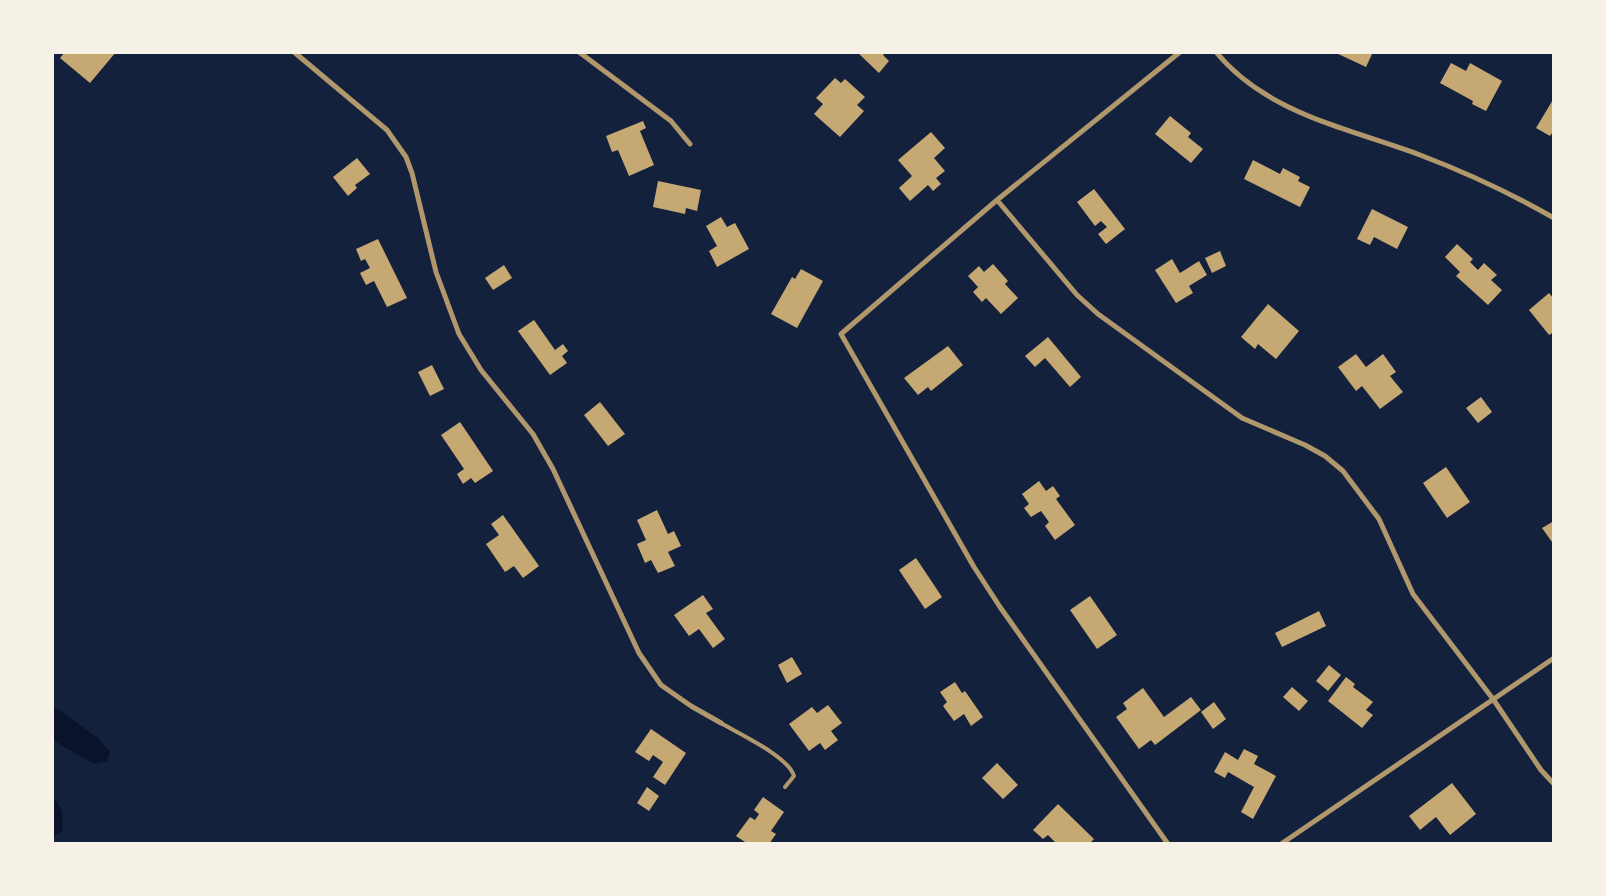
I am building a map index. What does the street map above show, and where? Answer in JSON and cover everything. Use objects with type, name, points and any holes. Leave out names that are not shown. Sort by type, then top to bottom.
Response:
[{"type":"street","points":[[294,52],[387,130],[397,143],[412,173],[436,272],[459,334],[480,370],[533,434],[553,469],[639,653],[661,685],[691,706],[721,723]]},
{"type":"street","points":[[579,52],[671,121],[690,144]]},
{"type":"street","points":[[1168,844],[1000,607],[974,567],[841,334],[997,200],[1180,52]]},
{"type":"street","points":[[1216,52],[1241,80],[1273,100],[1310,116],[1428,159],[1554,218]]},
{"type":"street","points":[[997,200],[1071,288],[1098,314],[1242,418],[1305,445],[1325,456],[1343,472],[1379,519],[1413,594],[1493,699],[1541,770],[1554,784]]},
{"type":"street","points":[[1281,844],[1554,658]]},
{"type":"lane","points":[[721,723],[767,750],[790,767],[794,776],[785,787]]},
{"type":"water","points":[[53,706],[98,738],[110,752],[107,761],[93,764],[53,740]]},
{"type":"water","points":[[52,797],[61,808],[63,821],[62,831],[53,838]]},
{"type":"building","points":[[65,52],[116,52],[90,83],[60,58]]},
{"type":"building","points":[[857,52],[885,52],[883,55],[889,61],[879,73]]},
{"type":"building","points":[[1334,52],[1373,52],[1366,67]]},
{"type":"building","points":[[1451,63],[1466,71],[1470,63],[1502,81],[1486,111],[1472,104],[1473,101],[1440,83]]},
{"type":"building","points":[[835,78],[841,83],[845,79],[865,97],[857,105],[864,111],[840,137],[814,114],[823,104],[816,98]]},
{"type":"building","points":[[1554,98],[1554,130],[1550,136],[1536,128]]},
{"type":"building","points":[[1170,116],[1191,133],[1188,137],[1203,149],[1191,163],[1155,134]]},
{"type":"building","points":[[643,121],[646,128],[640,131],[654,165],[629,176],[618,150],[612,152],[606,136]]},
{"type":"building","points":[[931,132],[945,148],[934,158],[945,171],[936,178],[941,184],[933,191],[928,185],[910,201],[899,188],[912,176],[898,160]]},
{"type":"building","points":[[357,158],[370,174],[355,185],[357,188],[348,196],[333,177]]},
{"type":"building","points":[[1253,160],[1280,174],[1283,168],[1300,177],[1298,181],[1310,187],[1300,207],[1244,179]]},
{"type":"building","points":[[658,181],[701,190],[697,211],[686,208],[685,214],[653,207]]},
{"type":"building","points":[[1094,189],[1125,229],[1106,244],[1098,234],[1107,227],[1101,221],[1095,226],[1077,202]]},
{"type":"building","points":[[1372,209],[1408,227],[1397,249],[1374,237],[1370,245],[1357,239]]},
{"type":"building","points":[[721,217],[727,227],[735,223],[749,249],[717,267],[709,251],[717,246],[706,226]]},
{"type":"building","points":[[378,239],[407,298],[387,307],[374,281],[366,285],[360,273],[370,268],[365,259],[361,261],[356,249]]},
{"type":"building","points":[[1457,244],[1473,259],[1470,262],[1478,270],[1484,263],[1497,275],[1491,280],[1502,290],[1488,305],[1456,276],[1460,272],[1445,257]]},
{"type":"building","points":[[1220,251],[1226,266],[1212,273],[1205,258]]},
{"type":"building","points":[[1172,259],[1180,273],[1199,261],[1207,275],[1189,286],[1193,293],[1176,303],[1155,270]]},
{"type":"building","points":[[993,264],[1008,281],[1005,284],[1018,298],[1001,314],[986,298],[982,302],[973,292],[978,287],[968,276],[979,266],[984,272]]},
{"type":"building","points":[[504,265],[512,278],[493,290],[485,278]]},
{"type":"building","points":[[801,269],[823,281],[797,328],[771,314],[792,277],[795,279]]},
{"type":"building","points":[[1549,293],[1554,299],[1554,332],[1549,335],[1529,310]]},
{"type":"building","points":[[1268,304],[1299,331],[1276,359],[1258,344],[1255,349],[1241,337]]},
{"type":"building","points":[[534,320],[555,350],[563,344],[568,351],[562,356],[567,363],[550,375],[518,331]]},
{"type":"building","points":[[1048,337],[1081,377],[1070,387],[1045,358],[1035,367],[1025,356]]},
{"type":"building","points":[[948,346],[963,365],[931,391],[928,387],[918,395],[904,378]]},
{"type":"building","points":[[1356,354],[1366,367],[1383,354],[1396,372],[1390,376],[1403,392],[1380,409],[1362,386],[1356,391],[1338,367]]},
{"type":"building","points":[[432,365],[444,389],[430,396],[418,372]]},
{"type":"building","points":[[1481,397],[1492,412],[1478,423],[1466,408]]},
{"type":"building","points":[[600,402],[625,434],[608,446],[584,415]]},
{"type":"building","points":[[460,422],[493,471],[475,483],[471,478],[463,484],[457,474],[464,469],[441,435]]},
{"type":"building","points":[[1446,467],[1470,502],[1447,518],[1423,483]]},
{"type":"building","points":[[1039,481],[1046,491],[1053,486],[1060,496],[1056,499],[1075,525],[1055,540],[1045,526],[1049,522],[1041,511],[1031,517],[1024,508],[1029,504],[1022,494]]},
{"type":"building","points":[[657,510],[668,534],[674,531],[681,546],[668,552],[675,566],[658,573],[651,560],[645,563],[637,544],[646,540],[637,520]]},
{"type":"building","points":[[503,515],[539,566],[523,578],[514,566],[505,572],[486,544],[499,535],[491,524]]},
{"type":"building","points":[[1554,521],[1554,541],[1552,542],[1542,528]]},
{"type":"building","points":[[916,558],[942,597],[925,609],[899,570]]},
{"type":"building","points":[[703,595],[713,609],[706,613],[725,639],[713,648],[699,629],[689,636],[674,615]]},
{"type":"building","points":[[1090,596],[1117,635],[1097,649],[1070,610]]},
{"type":"building","points":[[1319,611],[1326,626],[1282,647],[1275,633]]},
{"type":"building","points":[[792,657],[802,674],[787,683],[778,665]]},
{"type":"building","points":[[1329,665],[1341,675],[1328,691],[1316,681]]},
{"type":"building","points":[[1346,677],[1355,684],[1353,687],[1373,702],[1366,710],[1373,715],[1362,728],[1328,701]]},
{"type":"building","points":[[955,682],[962,693],[965,691],[983,717],[971,726],[964,714],[954,721],[943,706],[947,702],[940,692]]},
{"type":"building","points":[[1292,687],[1308,701],[1299,711],[1283,697]]},
{"type":"building","points":[[1143,688],[1164,717],[1191,697],[1201,710],[1155,745],[1151,740],[1139,749],[1116,717],[1127,709],[1123,703]]},
{"type":"building","points":[[1214,702],[1226,719],[1213,729],[1201,712]]},
{"type":"building","points":[[828,705],[842,723],[831,731],[838,740],[825,750],[820,743],[809,751],[789,724],[812,707],[817,713]]},
{"type":"building","points":[[651,729],[686,753],[665,785],[653,777],[663,762],[653,755],[649,761],[635,752]]},
{"type":"building","points":[[1244,749],[1258,756],[1254,764],[1276,776],[1253,819],[1241,812],[1254,787],[1228,772],[1225,778],[1214,772],[1225,752],[1238,760]]},
{"type":"building","points":[[997,763],[1018,785],[1003,799],[982,778]]},
{"type":"building","points":[[1452,783],[1476,814],[1450,835],[1436,817],[1420,830],[1409,816]]},
{"type":"building","points":[[647,787],[659,796],[649,811],[637,803]]},
{"type":"building","points":[[763,797],[784,812],[771,831],[776,834],[769,844],[748,844],[736,836],[750,817],[755,820],[759,814],[754,810]]},
{"type":"building","points":[[1058,804],[1094,839],[1089,844],[1057,844],[1048,835],[1043,839],[1033,830]]}]
